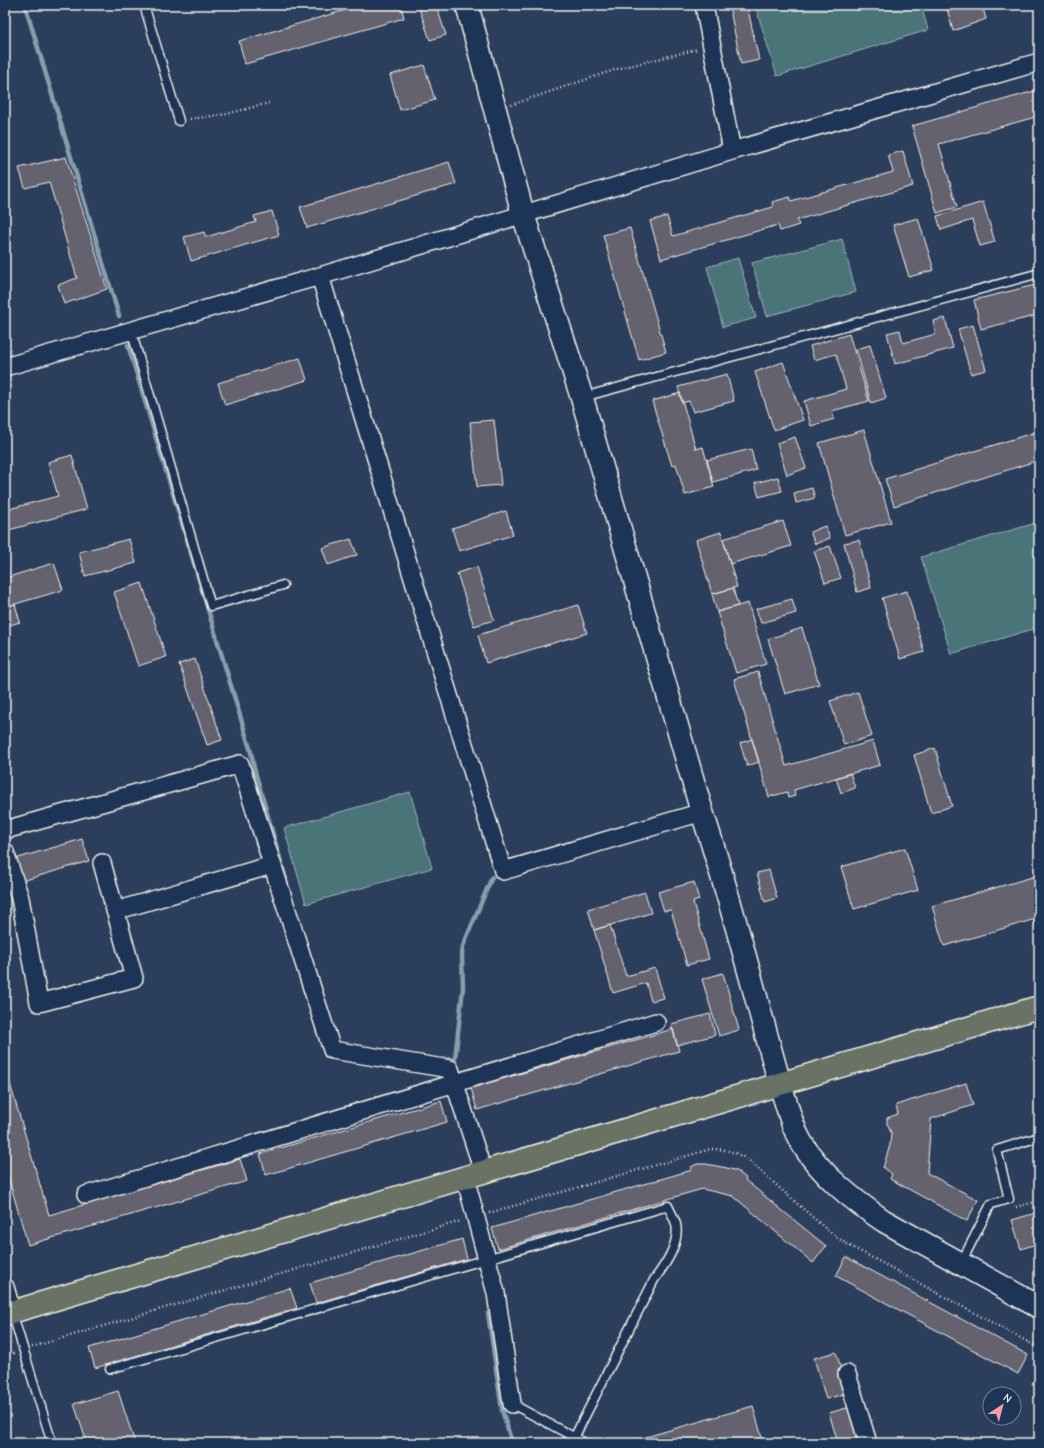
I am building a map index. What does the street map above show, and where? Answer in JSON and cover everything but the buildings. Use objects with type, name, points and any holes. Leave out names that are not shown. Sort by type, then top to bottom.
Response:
[{"type":"highway","points":[[9,1313],[1039,1007]]},
{"type":"street","points":[[467,5],[524,214],[582,398],[702,812],[722,871],[780,1084],[794,1128],[801,1142],[813,1159],[852,1198],[884,1221],[1039,1307]]},
{"type":"street","points":[[704,5],[732,151]]},
{"type":"street","points":[[5,368],[320,276],[732,151],[1039,62]]},
{"type":"street","points":[[320,276],[503,871],[702,812]]},
{"type":"street","points":[[5,830],[240,764],[332,1050],[450,1069],[474,1174],[488,1258],[496,1293],[512,1404]]},
{"type":"street","points":[[5,852],[20,898],[39,1003],[134,978],[102,863]]},
{"type":"street","points":[[116,911],[272,865]]},
{"type":"street","points":[[86,1195],[454,1082],[656,1022]]},
{"type":"street","points":[[5,1287],[9,1313]]},
{"type":"street","points":[[847,1374],[868,1443]]},
{"type":"lane","points":[[144,5],[179,121]]},
{"type":"lane","points":[[582,398],[1036,274]]},
{"type":"lane","points":[[131,330],[211,606],[283,585]]},
{"type":"lane","points":[[961,1264],[992,1204],[1009,1199],[997,1150],[1039,1137]]},
{"type":"lane","points":[[110,1369],[668,1206],[676,1224],[673,1249],[668,1262],[654,1280],[575,1436]]},
{"type":"lane","points":[[9,1313],[52,1443]]},
{"type":"lane","points":[[512,1404],[575,1436],[585,1443]]},
{"type":"path","points":[[496,111],[617,69],[712,46]]},
{"type":"path","points":[[179,121],[227,114],[269,103]]},
{"type":"path","points":[[1009,1199],[1015,1208],[1039,1201]]},
{"type":"green space","points":[[755,5],[921,5],[928,30],[777,76]]},
{"type":"green space","points":[[842,239],[856,292],[767,316],[752,263]]},
{"type":"green space","points":[[738,258],[756,318],[723,327],[707,267]]},
{"type":"green space","points":[[1039,522],[1039,627],[951,654],[921,557]]},
{"type":"green space","points":[[410,792],[432,868],[306,904],[284,828]]},
{"type":"waterway","points":[[25,5],[119,316]]},
{"type":"waterway","points":[[128,345],[251,752],[254,768],[286,879]]},
{"type":"waterway","points":[[441,1060],[455,1059],[463,988],[463,946],[492,877]]},
{"type":"waterway","points":[[488,1313],[502,1410],[512,1443]]}]
